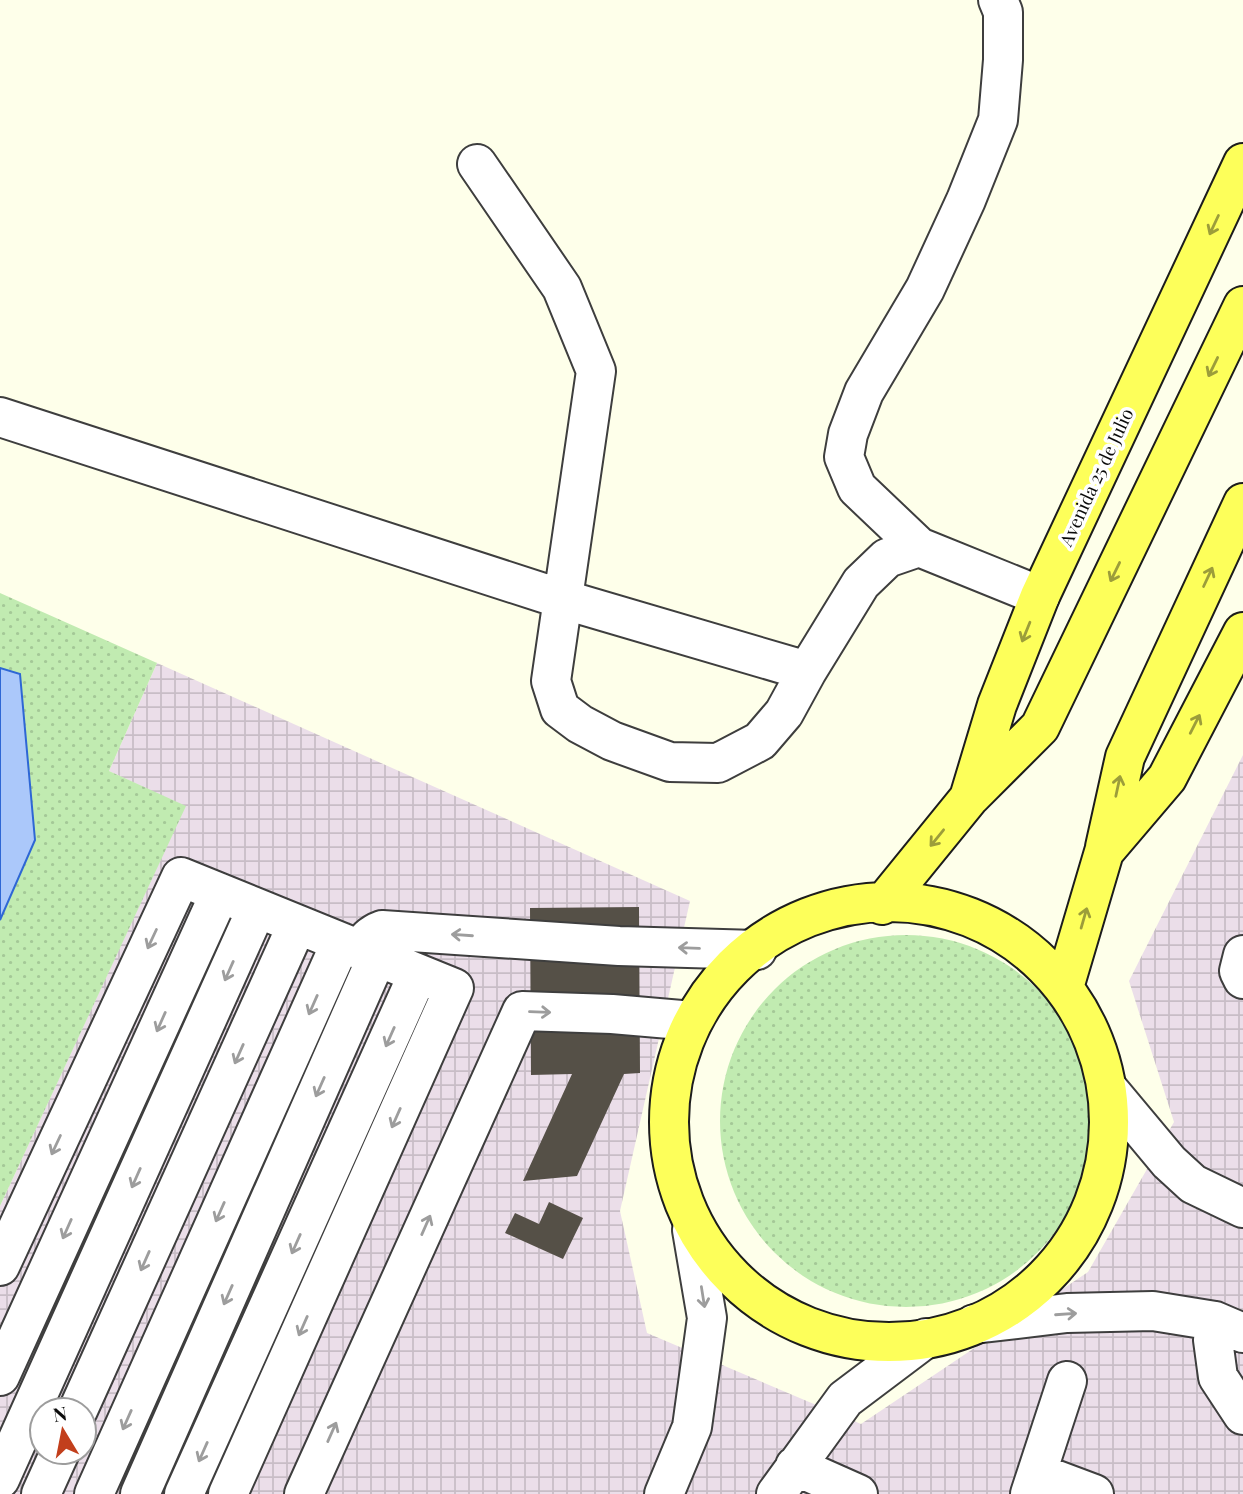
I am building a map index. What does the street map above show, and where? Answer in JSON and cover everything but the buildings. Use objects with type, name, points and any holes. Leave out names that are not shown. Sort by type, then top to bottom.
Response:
[{"type":"main road","name":"Avenida 25 de Julio","points":[[969,798],[997,705],[1040,596],[1243,163]]},
{"type":"main road","name":"Avenida 25 de Julio","points":[[882,905],[969,798],[1040,727],[1243,306]]},
{"type":"main road","points":[[1065,984],[1104,852],[1125,757],[1243,503]]},
{"type":"main road","points":[[1104,852],[1167,778],[1243,632]]},
{"type":"main road","points":[[882,905],[934,906],[985,921],[1030,946],[1065,984],[1094,1034],[1108,1088],[1109,1147],[1094,1203],[1065,1253],[1024,1295],[974,1324],[926,1338],[858,1340],[792,1322],[735,1283],[692,1230],[673,1179],[666,1125],[673,1071],[694,1021],[721,981],[757,950],[795,928],[835,915],[882,905]]},
{"type":"lane","points":[[998,0],[1003,12],[1003,60],[998,120],[966,200],[925,289],[864,392],[848,434],[844,457],[858,488],[919,547],[1040,596]]},
{"type":"lane","points":[[477,164],[562,288],[596,371],[551,681],[560,709],[612,741],[670,762],[718,763],[760,741],[784,713],[861,583],[887,558],[919,547]]},
{"type":"lane","points":[[0,417],[562,599],[807,671]]},
{"type":"lane","points":[[0,1266],[181,877],[453,988],[228,1494]]},
{"type":"lane","points":[[0,1376],[220,893]]},
{"type":"lane","points":[[0,1479],[257,908]]},
{"type":"lane","points":[[85,1396],[297,925]]},
{"type":"lane","points":[[94,1494],[360,950],[374,933],[382,930],[619,946],[757,950]]},
{"type":"lane","points":[[140,1494],[360,950]]},
{"type":"lane","points":[[1243,956],[1239,971],[1243,979]]},
{"type":"lane","points":[[184,1494],[418,974]]},
{"type":"lane","points":[[303,1494],[522,1012],[612,1014],[694,1021]]},
{"type":"lane","points":[[1108,1088],[1169,1162],[1193,1184],[1243,1208]]},
{"type":"lane","points":[[664,1494],[692,1427],[706,1318],[692,1230]]},
{"type":"lane","points":[[974,1324],[1068,1313],[1153,1311],[1229,1327]]},
{"type":"lane","points":[[1229,1327],[1213,1340],[1218,1377],[1243,1415]]},
{"type":"lane","points":[[858,1494],[786,1480],[845,1399],[926,1338]]},
{"type":"lane","points":[[1067,1381],[1034,1483],[1094,1494]]},
{"type":"lane","points":[[41,1494],[54,1466]]},
{"type":"shaded area","points":[[157,663],[690,901],[620,1211],[647,1333],[861,1424],[1088,1272],[1174,1122],[1129,981],[1243,755],[1243,1494],[0,1494],[0,1206],[185,807],[109,771]]},
{"type":"green space","points":[[0,593],[157,663],[109,771],[186,806],[0,1206]]},
{"type":"green space","points":[[906,935],[960,943],[994,957],[1024,977],[1050,1003],[1078,1050],[1088,1085],[1092,1121],[1084,1175],[1070,1209],[1050,1239],[1024,1265],[977,1293],[942,1303],[906,1307],[852,1299],[818,1285],[788,1265],[762,1239],[734,1192],[724,1157],[720,1121],[728,1067],[742,1033],[762,1003],[788,977],[835,949],[870,939]]},
{"type":"water","points":[[0,668],[20,674],[35,840],[0,920]]}]
